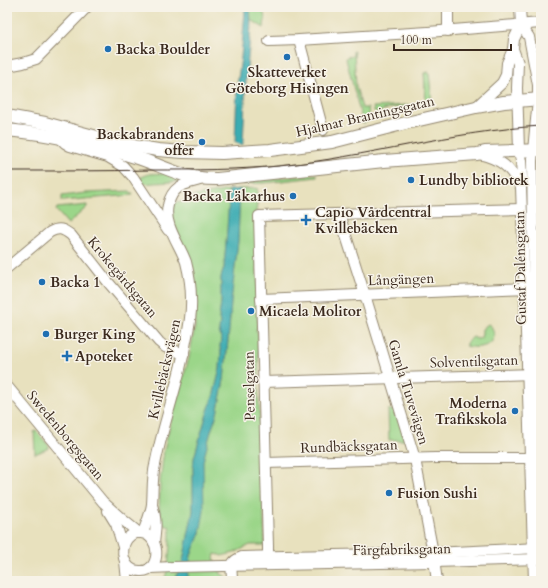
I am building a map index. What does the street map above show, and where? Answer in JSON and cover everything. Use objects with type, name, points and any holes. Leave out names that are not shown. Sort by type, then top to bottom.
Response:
[{"type":"main road","name":"Hjalmar Brantingsgatan","points":[[7,116],[139,147],[183,152],[222,153],[270,150],[332,142],[476,107],[540,99]]},
{"type":"main road","points":[[7,130],[60,138],[95,146],[182,174],[206,179],[228,179],[384,161],[537,150]]},
{"type":"street","points":[[7,66],[36,59],[87,7]]},
{"type":"street","points":[[448,7],[448,31]]},
{"type":"street","points":[[476,107],[502,83],[506,75],[507,63],[513,49],[514,39],[521,25],[520,7]]},
{"type":"street","points":[[269,41],[448,31],[541,23]]},
{"type":"street","name":"Gustaf Dalénsgatan","points":[[521,25],[529,37],[540,99],[537,150],[532,161],[535,374],[541,542]]},
{"type":"street","points":[[299,40],[324,130]]},
{"type":"street","name":"Gustaf Dalénsgatan","points":[[513,49],[518,63],[517,88],[519,151],[522,177],[521,209],[533,288]]},
{"type":"street","name":"Kvillebäcksvägen","points":[[60,138],[70,146],[108,157],[123,166],[133,178],[175,240]]},
{"type":"street","points":[[477,154],[489,157],[505,165],[514,175],[521,187]]},
{"type":"street","name":"Kvillebäcksvägen","points":[[154,543],[156,517],[152,505],[152,486],[154,466],[184,354],[191,313],[191,288],[189,274],[168,223],[167,207],[175,190],[183,184],[206,179]]},
{"type":"street","points":[[339,214],[521,209]]},
{"type":"street","name":"Penselgatan","points":[[268,556],[259,216],[339,214]]},
{"type":"street","name":"Gamla Tuvevägen","points":[[339,214],[415,459],[437,581]]},
{"type":"street","name":"Krokegårdsgatan","points":[[7,268],[50,232],[55,229],[62,230],[70,236],[159,342],[165,347],[184,354]]},
{"type":"street","name":"Långängen","points":[[261,299],[533,288]]},
{"type":"street","name":"Gustaf Dalénsgatan","points":[[534,581],[537,548],[529,458],[535,374]]},
{"type":"street","name":"Solventilsgatan","points":[[263,382],[535,374]]},
{"type":"street","name":"Swedenborgsgatan","points":[[7,386],[104,502],[123,520],[141,533],[147,535],[154,543]]},
{"type":"street","name":"Rundbäcksgatan","points":[[266,463],[529,458]]},
{"type":"street","name":"Swedenborgsgatan","points":[[104,502],[116,524],[123,547],[127,581]]},
{"type":"street","name":"Kvillebäcksvägen","points":[[141,533],[152,505]]},
{"type":"street","points":[[123,547],[128,537],[141,533]]},
{"type":"street","points":[[154,543],[157,553],[174,567]]},
{"type":"street","name":"Färgfabriksgatan","points":[[144,574],[174,567],[263,565],[433,557],[537,548]]},
{"type":"street","points":[[125,561],[132,569],[144,574],[154,562],[157,553]]},
{"type":"street","points":[[263,565],[268,556]]},
{"type":"street","name":"Färgfabriksgatan","points":[[232,566],[235,559],[242,557],[268,556],[537,559]]},
{"type":"street","points":[[232,566],[232,581]]},
{"type":"green space","points":[[250,7],[262,7],[265,18],[264,28],[251,20]]},
{"type":"green space","points":[[353,51],[356,87],[362,108],[368,108],[371,118],[363,124],[346,59],[347,57],[353,56]]},
{"type":"green space","points":[[429,72],[432,103],[418,107],[390,108],[378,113],[374,111],[373,107],[426,104],[424,73]]},
{"type":"green space","points":[[165,173],[187,181],[140,184],[137,179],[149,174]]},
{"type":"green space","points":[[317,174],[317,177],[242,184],[242,182]]},
{"type":"green space","points":[[257,188],[258,197],[256,212],[258,300],[256,301],[256,308],[258,309],[257,331],[256,330],[258,334],[258,381],[265,545],[250,545],[234,553],[221,556],[215,554],[214,559],[221,572],[220,573],[226,577],[227,581],[186,581],[191,555],[200,533],[203,461],[217,414],[224,380],[238,241],[240,189]]},
{"type":"green space","points":[[229,190],[224,268],[221,277],[221,303],[219,318],[219,331],[221,338],[220,369],[194,458],[193,511],[183,561],[174,581],[164,581],[169,561],[170,527],[159,523],[160,483],[164,450],[189,358],[195,326],[196,301],[196,284],[193,269],[172,222],[172,203],[182,202],[195,196]]},
{"type":"green space","points":[[130,191],[133,195],[62,201],[62,196],[85,193]]},
{"type":"green space","points":[[87,205],[87,207],[68,224],[56,210],[57,208]]},
{"type":"green space","points":[[488,324],[494,332],[492,342],[488,345],[477,347],[466,346],[466,343],[473,337],[477,339],[481,338],[482,329]]},
{"type":"green space","points":[[388,410],[397,410],[406,440],[389,440]]},
{"type":"green space","points":[[35,431],[49,446],[49,448],[35,454],[34,432]]},
{"type":"water","points":[[243,7],[250,7],[251,26],[246,80],[243,144],[241,145],[235,142],[237,86],[245,11]]},
{"type":"water","points":[[240,189],[238,241],[224,380],[217,414],[203,461],[204,511],[200,533],[191,555],[186,581],[174,581],[183,561],[193,511],[194,458],[220,369],[221,338],[219,331],[219,318],[221,303],[221,277],[224,268],[229,190]]},
{"type":"tram line","points":[[7,171],[215,170],[279,166],[344,157],[442,138],[541,126]]},
{"type":"place","name":"Backa Boulder","points":[[108,49]]},
{"type":"place","name":"Skatteverket Göteborg Hisingen","points":[[287,57]]},
{"type":"place","name":"Backabrandens offer","points":[[202,142]]},
{"type":"place","name":"Lundby bibliotek","points":[[411,180]]},
{"type":"place","name":"Backa Läkarhus","points":[[293,196]]},
{"type":"place","name":"Capio Vårdcentral Kvillebäcken","points":[[306,220]]},
{"type":"place","name":"Backa 1","points":[[42,282]]},
{"type":"place","name":"Micaela Molitor","points":[[251,311]]},
{"type":"place","name":"Burger King","points":[[46,334]]},
{"type":"place","name":"Apoteket","points":[[67,356]]},
{"type":"place","name":"Moderna Trafikskola","points":[[515,411]]},
{"type":"place","name":"Fusion Sushi","points":[[389,493]]}]
